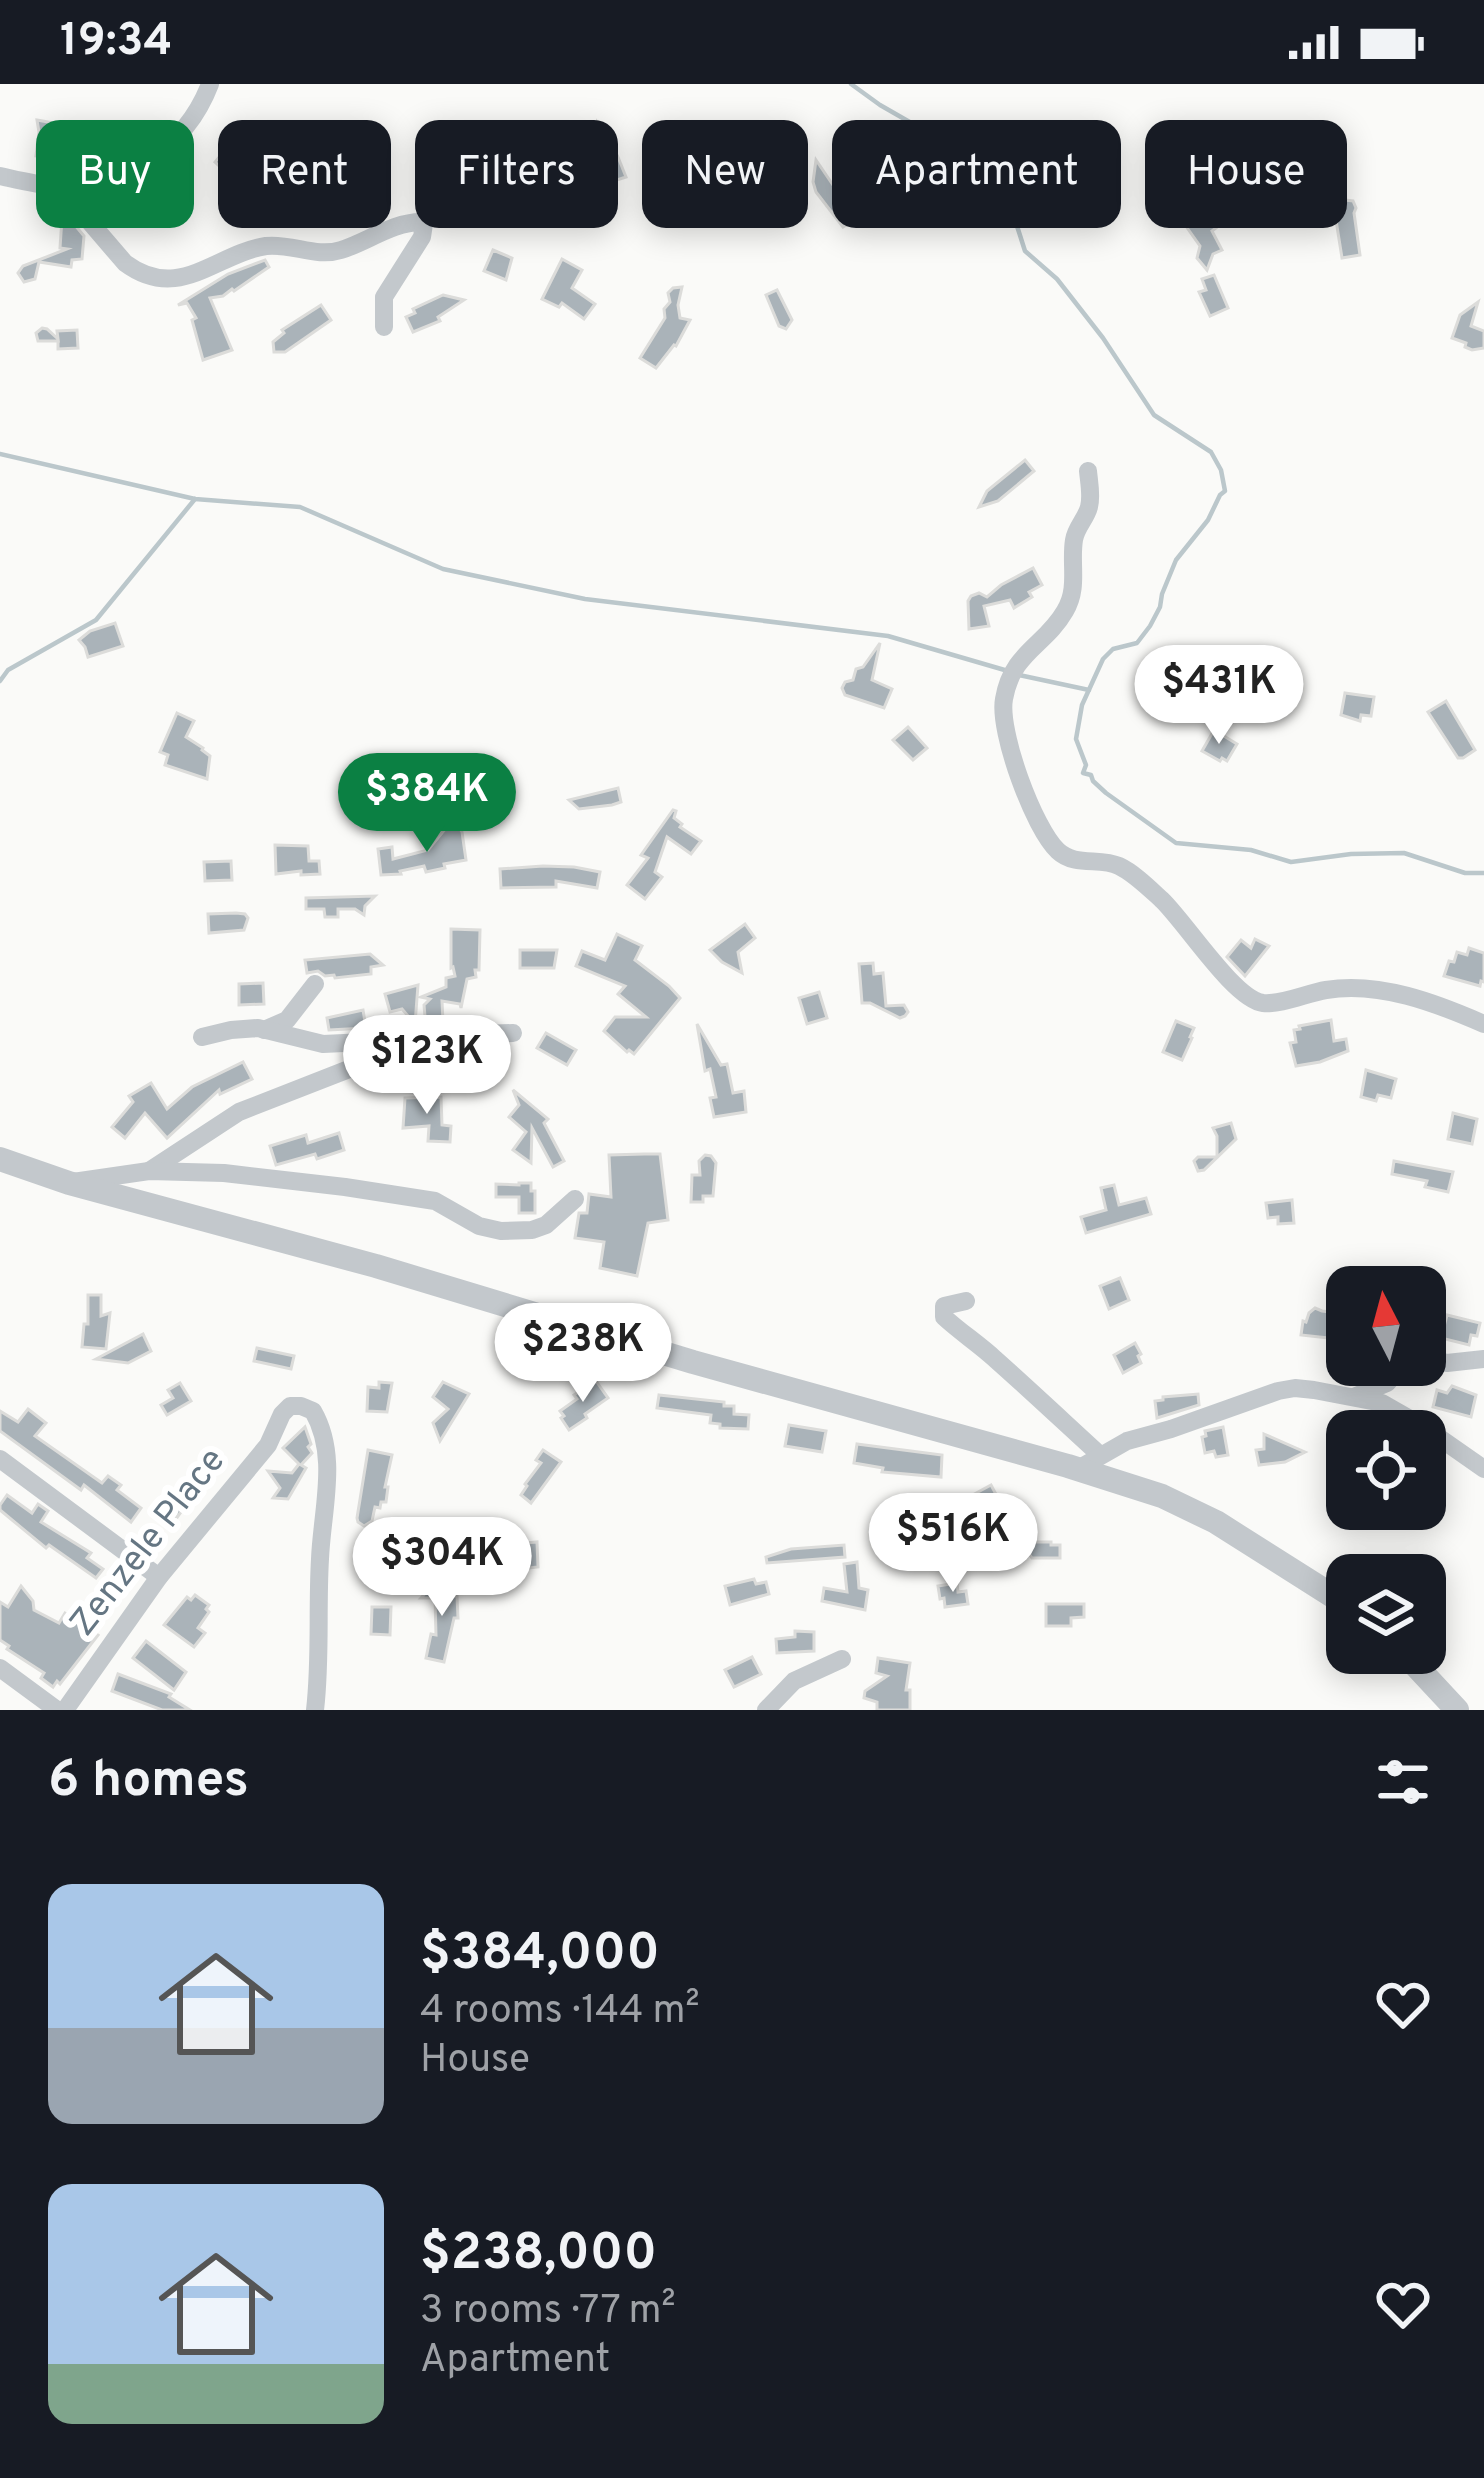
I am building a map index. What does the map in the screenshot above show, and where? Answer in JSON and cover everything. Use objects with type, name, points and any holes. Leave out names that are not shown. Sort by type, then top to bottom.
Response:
[{"type":"street","points":[[190,120],[210,84]]},
{"type":"street","points":[[0,176],[36,182]]},
{"type":"street","points":[[95,228],[137,273],[168,278],[201,273],[270,245],[332,252],[421,221],[422,237],[384,297],[384,327]]},
{"type":"street","points":[[1088,470],[1090,502],[1074,541],[1068,607],[1017,663],[1003,701],[1020,779],[1057,851],[1072,859],[1119,866],[1185,924],[1232,984],[1264,1003],[1324,990],[1364,988],[1425,1000],[1484,1024]]},
{"type":"street","points":[[264,1030],[287,1020],[315,984]]},
{"type":"street","points":[[202,1037],[231,1030],[264,1030],[323,1044],[513,1033]]},
{"type":"street","points":[[149,1171],[239,1112],[424,1041]]},
{"type":"street","points":[[0,1159],[68,1183],[376,1266],[693,1362],[1089,1462],[1216,1522],[1326,1592]]},
{"type":"street","points":[[68,1183],[149,1171],[224,1173],[435,1201],[479,1226],[501,1231],[546,1225],[575,1199]]},
{"type":"street","points":[[966,1301],[944,1306],[944,1316],[1071,1426],[1089,1462]]},
{"type":"street","points":[[1446,1363],[1484,1359]]},
{"type":"street","points":[[1352,1398],[1380,1386]]},
{"type":"street","points":[[1089,1462],[1127,1441],[1295,1388],[1382,1403],[1484,1469]]},
{"type":"street","name":"Zenzele Place","points":[[61,1710],[159,1577],[268,1444],[282,1414],[290,1406],[301,1406],[313,1411],[325,1433],[328,1475],[315,1710]]},
{"type":"street","points":[[0,1459],[159,1577]]},
{"type":"street","points":[[766,1710],[794,1681],[842,1659]]},
{"type":"street","points":[[0,1668],[61,1710]]},
{"type":"street","points":[[1424,1674],[1457,1710]]},
{"type":"building","points":[[816,160],[832,184],[832,213],[816,192]]},
{"type":"building","points":[[1347,200],[1353,201],[1360,255],[1342,258],[1337,228],[1347,228]]},
{"type":"building","points":[[61,228],[77,228],[84,236],[82,259],[72,260],[71,267],[39,262],[35,279],[24,282],[18,273],[23,266],[67,249],[60,248]]},
{"type":"building","points":[[1187,228],[1216,228],[1212,231],[1222,250],[1213,254],[1207,270],[1197,258],[1200,246]]},
{"type":"building","points":[[493,250],[512,258],[506,280],[484,271]]},
{"type":"building","points":[[562,259],[582,270],[572,288],[595,304],[584,319],[562,303],[559,307],[542,299]]},
{"type":"building","points":[[265,260],[269,267],[234,291],[210,298],[232,350],[203,360],[192,320],[196,318],[187,303],[178,305],[228,274]]},
{"type":"building","points":[[1214,275],[1228,308],[1210,316],[1199,292],[1206,290],[1202,279]]},
{"type":"building","points":[[682,287],[680,318],[690,320],[676,346],[656,368],[640,358],[665,318],[668,293]]},
{"type":"building","points":[[777,290],[792,320],[786,329],[779,326],[766,295]]},
{"type":"building","points":[[443,295],[464,300],[438,317],[440,321],[413,332],[406,317]]},
{"type":"building","points":[[1478,302],[1471,326],[1484,331],[1484,348],[1472,350],[1452,338],[1460,315]]},
{"type":"building","points":[[321,305],[331,320],[285,352],[274,352],[273,342],[282,330]]},
{"type":"building","points":[[42,328],[58,339],[57,331],[77,330],[78,348],[58,349],[58,341],[38,341],[36,333]]},
{"type":"building","points":[[1025,460],[1034,471],[998,501],[979,507],[987,491]]},
{"type":"building","points":[[1033,568],[1042,585],[1029,592],[1032,597],[1014,608],[1010,600],[984,606],[989,626],[969,629],[971,596],[987,597]]},
{"type":"building","points":[[115,623],[123,646],[88,657],[79,640]]},
{"type":"building","points":[[880,643],[872,680],[892,689],[884,708],[845,695],[842,688]]},
{"type":"building","points":[[1345,693],[1374,697],[1371,716],[1361,715],[1360,721],[1341,715]]},
{"type":"building","points":[[1446,701],[1475,750],[1463,758],[1458,758],[1428,712]]},
{"type":"building","points":[[177,713],[194,721],[186,737],[210,756],[207,779],[165,765],[168,755],[160,752]]},
{"type":"building","points":[[908,727],[927,748],[913,760],[893,740]]},
{"type":"building","points":[[1214,730],[1237,744],[1227,761],[1202,751]]},
{"type":"building","points":[[618,788],[621,802],[612,805],[579,809],[569,800]]},
{"type":"building","points":[[673,810],[680,827],[701,841],[691,854],[667,837],[655,872],[662,877],[645,899],[627,885],[648,858],[641,855]]},
{"type":"building","points":[[452,825],[462,832],[466,860],[426,872],[424,866],[381,875],[378,849],[392,847],[393,859],[428,850]]},
{"type":"building","points":[[275,845],[308,846],[309,861],[319,861],[320,874],[276,874]]},
{"type":"building","points":[[231,861],[232,880],[205,881],[204,862]]},
{"type":"building","points":[[543,866],[600,872],[597,888],[556,881],[556,887],[501,888],[500,869]]},
{"type":"building","points":[[375,896],[365,906],[364,915],[355,909],[338,909],[338,917],[325,917],[324,909],[306,909],[306,898]]},
{"type":"building","points":[[236,913],[248,918],[244,930],[209,933],[208,914]]},
{"type":"building","points":[[745,924],[755,938],[738,952],[742,973],[710,950]]},
{"type":"building","points":[[451,929],[480,930],[479,970],[475,970],[476,977],[467,979],[461,1008],[442,1001],[443,1022],[426,1028],[424,1005],[430,999],[421,997],[446,987],[446,978],[455,976]]},
{"type":"building","points":[[617,934],[642,946],[635,960],[680,998],[634,1054],[604,1031],[615,1017],[646,1017],[618,994],[625,986],[576,966],[582,951],[605,960]]},
{"type":"building","points":[[1255,939],[1269,946],[1245,976],[1227,957],[1241,940],[1251,948]]},
{"type":"building","points":[[1469,948],[1484,953],[1480,986],[1444,976],[1457,952],[1467,955]]},
{"type":"building","points":[[520,950],[557,950],[554,968],[520,968]]},
{"type":"building","points":[[370,954],[383,965],[371,967],[371,974],[335,978],[318,971],[307,973],[305,960]]},
{"type":"building","points":[[873,963],[874,974],[883,973],[886,1006],[904,1005],[905,1016],[862,1003],[859,964]]},
{"type":"building","points":[[263,983],[264,1004],[239,1005],[239,984]]},
{"type":"building","points":[[418,985],[415,1024],[402,1009],[390,1012],[385,994]]},
{"type":"building","points":[[819,992],[827,1018],[807,1024],[799,998]]},
{"type":"building","points":[[363,1010],[366,1028],[329,1030],[327,1018]]},
{"type":"building","points":[[1331,1020],[1334,1041],[1346,1039],[1348,1051],[1296,1066],[1290,1043],[1296,1042],[1294,1030]]},
{"type":"building","points":[[1176,1021],[1194,1028],[1182,1060],[1163,1052]]},
{"type":"building","points":[[697,1024],[721,1065],[727,1064],[733,1093],[744,1091],[746,1112],[714,1117],[710,1098],[716,1097],[710,1069],[705,1071]]},
{"type":"building","points":[[546,1033],[576,1050],[567,1065],[537,1048]]},
{"type":"building","points":[[243,1062],[252,1079],[220,1094],[219,1090],[167,1138],[145,1113],[125,1138],[112,1127],[133,1102],[129,1096],[151,1083],[167,1109],[192,1087]]},
{"type":"building","points":[[1366,1070],[1396,1079],[1391,1098],[1361,1097]]},
{"type":"building","points":[[513,1090],[548,1119],[544,1123],[564,1161],[553,1167],[532,1128],[531,1163],[513,1150],[526,1132],[509,1117],[519,1105]]},
{"type":"building","points":[[441,1097],[442,1125],[451,1126],[450,1142],[428,1141],[429,1126],[403,1128],[405,1098]]},
{"type":"building","points":[[1453,1113],[1477,1119],[1472,1144],[1448,1139]]},
{"type":"building","points":[[1231,1123],[1236,1139],[1204,1170],[1198,1171],[1194,1161],[1198,1157],[1217,1157],[1213,1128]]},
{"type":"building","points":[[339,1133],[344,1150],[276,1165],[270,1146],[306,1135],[308,1143]]},
{"type":"building","points":[[660,1154],[668,1220],[648,1223],[637,1276],[600,1268],[604,1242],[575,1238],[579,1213],[587,1213],[589,1194],[611,1197],[609,1155]]},
{"type":"building","points":[[705,1155],[716,1163],[713,1196],[691,1202],[692,1175],[700,1175],[699,1161]]},
{"type":"building","points":[[1394,1161],[1453,1172],[1448,1192],[1425,1187],[1427,1181],[1392,1174]]},
{"type":"building","points":[[531,1183],[535,1213],[519,1213],[519,1197],[496,1197],[496,1184]]},
{"type":"building","points":[[1114,1185],[1119,1205],[1146,1198],[1151,1214],[1086,1233],[1081,1217],[1106,1210],[1101,1188]]},
{"type":"building","points":[[1292,1200],[1294,1223],[1278,1224],[1278,1217],[1268,1218],[1266,1203]]},
{"type":"building","points":[[1120,1278],[1129,1300],[1109,1309],[1100,1286]]},
{"type":"building","points":[[88,1295],[101,1295],[101,1316],[110,1313],[106,1349],[82,1347]]},
{"type":"building","points":[[1315,1308],[1326,1311],[1326,1338],[1301,1335]]},
{"type":"building","points":[[1447,1315],[1480,1323],[1477,1336],[1471,1335],[1469,1345],[1446,1339]]},
{"type":"building","points":[[143,1334],[151,1351],[128,1363],[96,1359]]},
{"type":"building","points":[[1135,1343],[1141,1363],[1123,1373],[1114,1355]]},
{"type":"building","points":[[257,1348],[294,1356],[291,1369],[254,1361]]},
{"type":"building","points":[[596,1381],[608,1398],[569,1430],[560,1411]]},
{"type":"building","points":[[379,1382],[392,1383],[387,1412],[367,1411],[368,1387],[379,1388]]},
{"type":"building","points":[[443,1382],[469,1394],[440,1441],[433,1423],[448,1409],[433,1397]]},
{"type":"building","points":[[180,1383],[191,1401],[167,1415],[161,1405],[173,1398],[168,1390]]},
{"type":"building","points":[[1452,1386],[1476,1395],[1471,1417],[1433,1407],[1437,1390],[1447,1393]]},
{"type":"building","points":[[1198,1394],[1199,1405],[1157,1418],[1155,1401]]},
{"type":"building","points":[[659,1395],[724,1402],[724,1406],[734,1406],[734,1414],[749,1415],[748,1429],[720,1428],[710,1423],[711,1415],[657,1408]]},
{"type":"building","points":[[28,1409],[46,1423],[35,1436],[102,1483],[108,1476],[121,1485],[117,1490],[141,1508],[131,1522],[0,1431],[0,1411],[18,1422]]},
{"type":"building","points":[[789,1425],[826,1431],[822,1452],[785,1446]]},
{"type":"building","points":[[305,1427],[312,1453],[301,1465],[306,1468],[288,1499],[273,1498],[280,1488],[268,1471],[292,1473],[299,1464],[283,1448]]},
{"type":"building","points":[[1223,1427],[1228,1455],[1205,1453],[1205,1431]]},
{"type":"building","points":[[1264,1434],[1305,1452],[1285,1462],[1259,1465],[1256,1450],[1264,1449]]},
{"type":"building","points":[[857,1444],[942,1455],[941,1477],[882,1472],[883,1468],[854,1463]]},
{"type":"building","points":[[368,1450],[392,1455],[386,1502],[375,1507],[372,1521],[364,1526],[357,1518]]},
{"type":"building","points":[[543,1450],[561,1462],[531,1503],[521,1495],[541,1463],[536,1460]]},
{"type":"building","points":[[991,1485],[999,1500],[975,1513],[967,1498]]},
{"type":"building","points":[[177,1488],[191,1498],[173,1523],[159,1512]]},
{"type":"building","points":[[7,1495],[32,1513],[38,1504],[48,1511],[41,1522],[91,1553],[87,1558],[103,1569],[96,1578],[49,1545],[46,1548],[0,1510]]},
{"type":"building","points":[[537,1542],[538,1567],[519,1569],[515,1544]]},
{"type":"building","points":[[1021,1542],[1060,1545],[1060,1558],[1032,1558]]},
{"type":"building","points":[[844,1545],[845,1557],[767,1563],[766,1557],[791,1549]]},
{"type":"building","points":[[857,1562],[859,1588],[868,1590],[865,1610],[822,1601],[824,1588],[847,1592],[844,1564]]},
{"type":"building","points":[[442,1579],[448,1582],[450,1596],[457,1596],[458,1618],[454,1618],[444,1662],[426,1658],[431,1634],[436,1635],[435,1598],[421,1598]]},
{"type":"building","points":[[754,1579],[756,1584],[766,1582],[769,1594],[730,1605],[725,1586]]},
{"type":"building","points":[[957,1583],[958,1592],[966,1591],[968,1604],[945,1607],[938,1586]]},
{"type":"building","points":[[21,1586],[34,1610],[59,1623],[65,1613],[98,1635],[53,1687],[41,1678],[44,1673],[0,1640],[0,1602],[8,1607]]},
{"type":"building","points":[[195,1595],[209,1605],[209,1612],[198,1628],[205,1633],[194,1647],[164,1625],[187,1597],[191,1600]]},
{"type":"building","points":[[1046,1604],[1084,1604],[1084,1617],[1071,1618],[1071,1626],[1046,1626]]},
{"type":"building","points":[[372,1607],[391,1607],[390,1635],[371,1634]]},
{"type":"building","points":[[795,1631],[814,1632],[814,1651],[777,1653],[776,1639],[795,1637]]},
{"type":"building","points":[[146,1641],[186,1672],[174,1690],[133,1658]]},
{"type":"building","points":[[752,1657],[761,1674],[734,1687],[725,1670]]},
{"type":"building","points":[[878,1658],[910,1663],[906,1690],[910,1690],[910,1710],[877,1710],[877,1702],[864,1698],[865,1691],[887,1676],[876,1673]]},
{"type":"building","points":[[118,1674],[171,1694],[190,1710],[162,1710],[112,1691]]},
{"type":"waterway","points":[[851,84],[967,160],[999,211],[1017,226],[1025,251],[1057,279],[1154,415],[1211,452],[1221,470],[1225,491],[1176,560],[1150,626],[1137,643],[1113,649],[1103,659],[1082,705],[1076,739],[1086,765],[1083,773],[1176,843],[1251,850],[1291,862],[1404,853],[1465,873],[1484,873]]},
{"type":"waterway","points":[[0,454],[195,499],[300,507],[443,569],[585,599],[888,636],[1008,671]]},
{"type":"waterway","points":[[0,681],[8,670],[96,620],[195,499]]},
{"type":"waterway","points":[[1019,675],[1089,690]]}]
